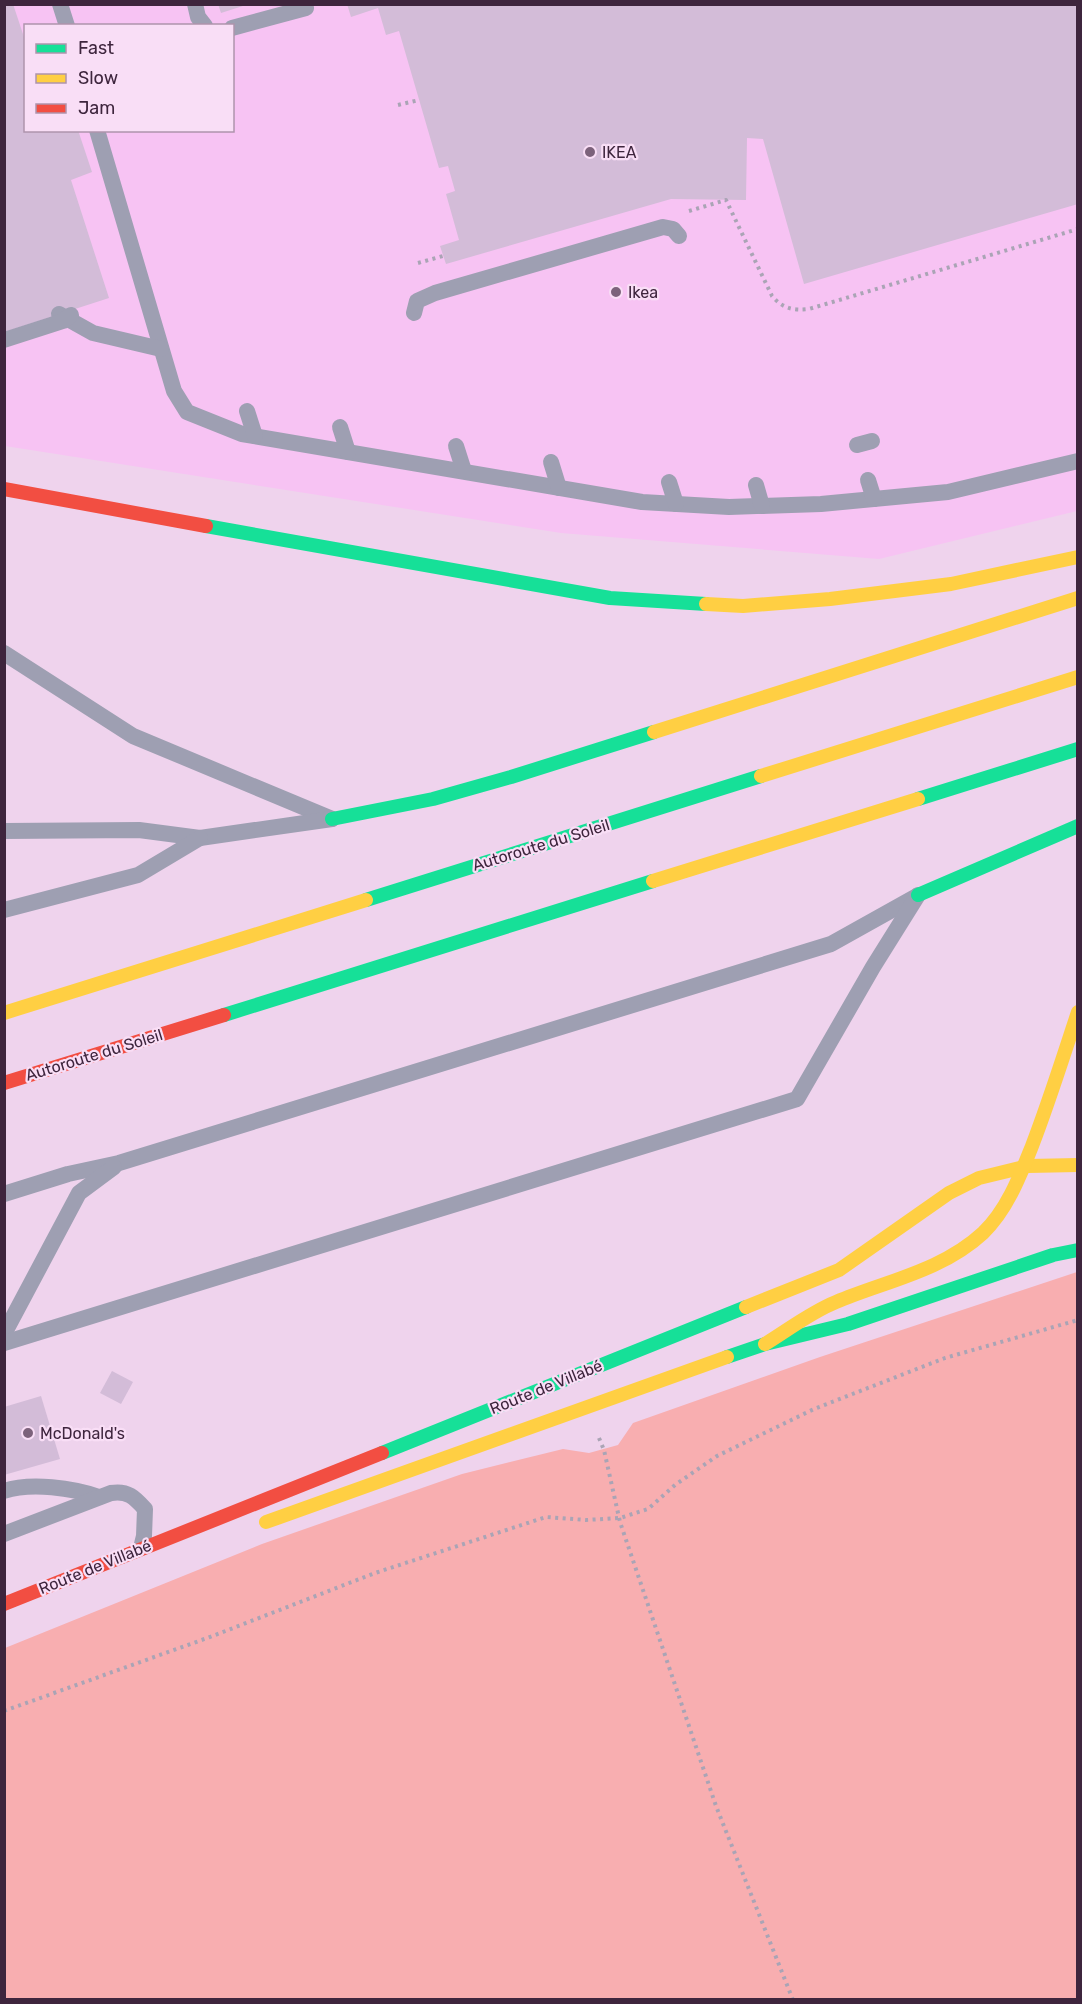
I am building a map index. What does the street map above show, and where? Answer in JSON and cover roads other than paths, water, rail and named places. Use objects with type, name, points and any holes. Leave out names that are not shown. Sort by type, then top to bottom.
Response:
[{"type":"main road","points":[[4,489],[610,598],[743,606],[830,599],[951,584],[1077,557]]},
{"type":"main road","points":[[333,819],[433,799],[511,777],[1077,598]]},
{"type":"main road","name":"Autoroute du Soleil","points":[[4,1013],[1077,677]]},
{"type":"main road","name":"Autoroute du Soleil","points":[[4,1083],[1077,749]]},
{"type":"main road","points":[[918,895],[1077,826]]},
{"type":"main road","points":[[765,1344],[832,1303],[931,1267],[959,1251],[984,1232],[1005,1204],[1024,1166],[1045,1112],[1077,1012]]},
{"type":"main road","name":"Route de Villabé","points":[[9,1601],[839,1270],[865,1255],[950,1192],[978,1179],[1024,1166],[1056,1163],[1077,1165]]},
{"type":"main road","name":"Route de Villabé","points":[[249,1529],[765,1344],[848,1324],[1053,1255],[1077,1250]]},
{"type":"lane","points":[[60,4],[66,24]]},
{"type":"lane","points":[[195,4],[198,17],[204,24]]},
{"type":"lane","points":[[234,27],[306,8]]},
{"type":"lane","points":[[98,132],[174,391],[187,412],[242,434],[642,502],[729,507],[874,500],[948,492],[1077,461]]},
{"type":"lane","points":[[414,313],[415,305],[420,299],[435,293],[496,282],[597,253],[663,227],[673,229],[679,236]]},
{"type":"lane","points":[[4,340],[63,321],[72,314],[66,312],[93,333],[161,349]]},
{"type":"lane","points":[[247,411],[255,436]]},
{"type":"lane","points":[[340,427],[348,452]]},
{"type":"lane","points":[[456,446],[464,471]]},
{"type":"lane","points":[[551,462],[559,488]]},
{"type":"lane","points":[[868,480],[874,500]]},
{"type":"lane","points":[[669,482],[676,504]]},
{"type":"lane","points":[[756,485],[762,506]]},
{"type":"lane","points":[[4,653],[133,736],[333,819]]},
{"type":"lane","points":[[4,831],[139,830],[200,838],[333,819]]},
{"type":"lane","points":[[4,910],[138,875],[200,838]]},
{"type":"lane","points":[[4,1194],[68,1174],[119,1163],[831,944],[918,895]]},
{"type":"lane","points":[[4,1343],[797,1099],[918,895]]},
{"type":"lane","points":[[4,1334],[79,1193],[119,1163]]},
{"type":"lane","points":[[4,1491],[17,1487],[80,1490],[99,1497]]},
{"type":"lane","points":[[4,1534],[99,1497],[124,1492],[133,1496],[145,1509],[141,1548]]},
{"type":"place","name":"IKEA","points":[[590,152]]},
{"type":"place","name":"Ikea","points":[[616,292]]},
{"type":"place","name":"McDonald's","points":[[28,1433]]}]
